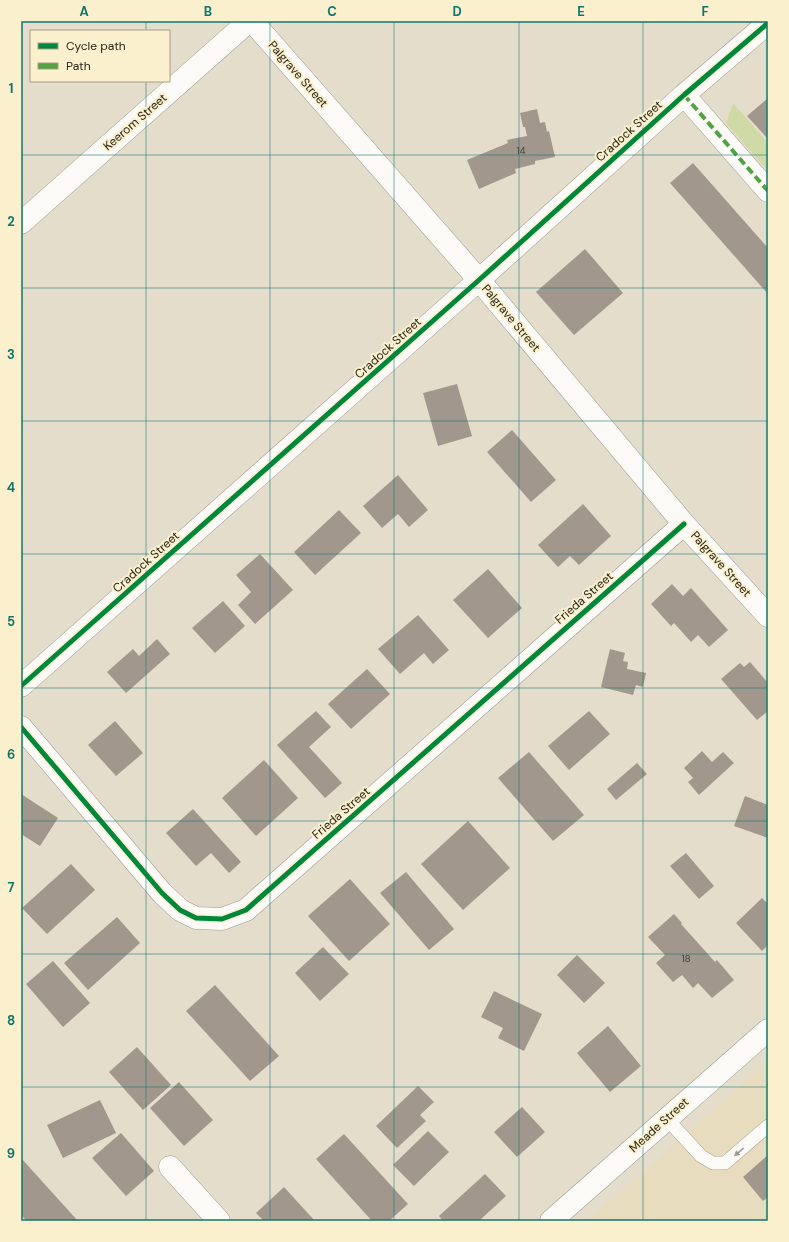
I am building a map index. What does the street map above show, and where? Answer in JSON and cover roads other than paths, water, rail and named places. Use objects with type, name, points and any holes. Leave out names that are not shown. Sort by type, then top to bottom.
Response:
[{"type":"street","name":"Keerom Street","points":[[21,223],[250,21]]},
{"type":"street","name":"Palgrave Street","points":[[250,21],[479,280],[684,524],[768,616]]},
{"type":"street","name":"Cradock Street","points":[[21,686],[479,280],[684,95],[768,23]]},
{"type":"street","points":[[684,95],[768,191]]},
{"type":"street","name":"Frieda Street","points":[[21,726],[162,893],[180,910],[196,918],[222,919],[246,910],[684,524]]},
{"type":"street","name":"Meade Street","points":[[551,1221],[768,1030]]},
{"type":"street","points":[[170,1167],[219,1221]]},
{"type":"lane","points":[[667,1118],[701,1156],[713,1163],[726,1163],[768,1126]]}]
